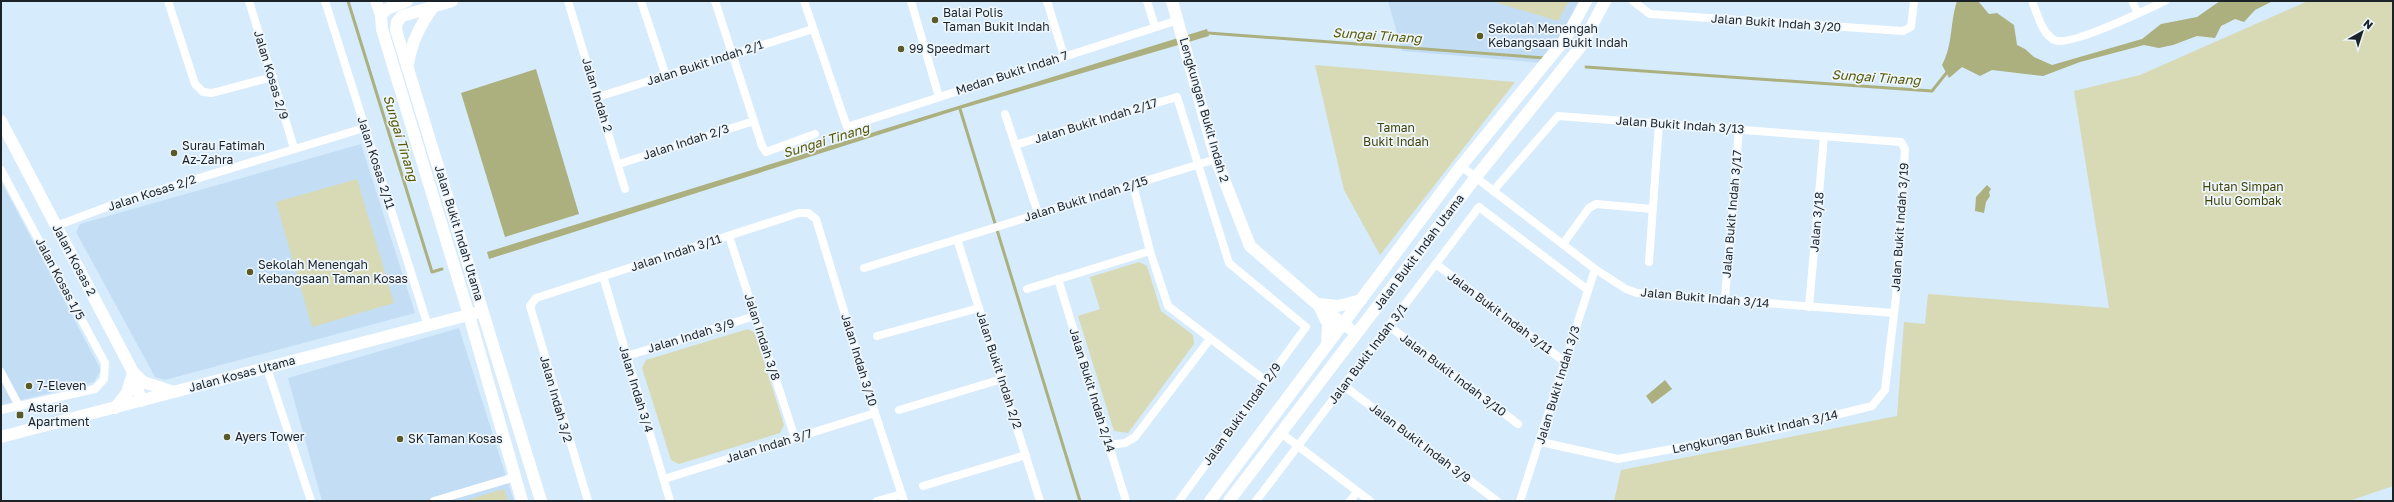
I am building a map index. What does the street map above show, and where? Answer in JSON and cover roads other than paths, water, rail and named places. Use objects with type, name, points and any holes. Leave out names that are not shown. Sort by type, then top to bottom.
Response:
[{"type":"street","points":[[168,1],[195,84],[203,92],[212,93],[273,78]]},
{"type":"street","name":"Jalan Kosas 2/9","points":[[249,1],[294,148]]},
{"type":"street","name":"Jalan Kosas 2/11","points":[[325,1],[428,326]]},
{"type":"street","name":"Jalan Bukit Indah Utama","points":[[376,1],[381,15],[382,29],[469,315],[522,501]]},
{"type":"street","points":[[381,15],[393,3],[407,1]]},
{"type":"street","name":"Jalan Bukit Indah Utama","points":[[452,1],[402,16],[397,22],[396,30],[541,501]]},
{"type":"street","name":"Jalan Indah 2","points":[[568,1],[619,164],[625,189]]},
{"type":"street","points":[[641,1],[666,76]]},
{"type":"street","points":[[715,1],[762,146],[766,152],[815,134]]},
{"type":"street","points":[[804,1],[813,29]]},
{"type":"street","points":[[911,1],[939,96]]},
{"type":"street","points":[[1047,1],[1064,56]]},
{"type":"street","points":[[1147,1],[1155,27]]},
{"type":"street","name":"Lengkungan Bukit Indah 2","points":[[1172,1],[1216,159],[1250,246],[1317,304],[1357,333]]},
{"type":"street","name":"Jalan Bukit Indah Utama","points":[[1210,501],[1461,166],[1566,38],[1586,1]]},
{"type":"street","name":"Jalan Bukit Indah Utama","points":[[1229,501],[1476,177],[1581,46],[1605,1]]},
{"type":"street","name":"Jalan Bukit Indah 3/20","points":[[1632,1],[1650,14],[1903,32],[1911,27],[1914,1]]},
{"type":"street","points":[[2032,1],[2044,32],[2056,41],[2073,40],[2165,1]]},
{"type":"street","points":[[2132,1],[2138,13]]},
{"type":"street","points":[[408,69],[411,43],[422,22],[434,6]]},
{"type":"street","name":"Medan Bukit Indah 7","points":[[813,29],[847,127],[1178,20]]},
{"type":"street","name":"Jalan Bukit Indah 2/1","points":[[598,97],[813,29]]},
{"type":"street","name":"Jalan Bukit Indah 2/17","points":[[1015,145],[1177,97],[1197,164]]},
{"type":"street","points":[[1005,114],[1038,213]]},
{"type":"street","name":"Jalan Bukit Indah 3/13","points":[[1493,191],[1558,116],[1900,142]]},
{"type":"street","name":"Jalan Kosas 2","points":[[1,121],[133,372],[141,401]]},
{"type":"street","name":"Jalan Indah 2/3","points":[[619,164],[754,121]]},
{"type":"street","points":[[1649,262],[1659,123]]},
{"type":"street","name":"Jalan Kosas 2/2","points":[[56,226],[120,202],[364,128]]},
{"type":"street","name":"Jalan Bukit Indah 3/17","points":[[1725,298],[1739,129]]},
{"type":"street","name":"Jalan 3/18","points":[[1809,307],[1824,137]]},
{"type":"street","name":"Jalan Bukit Indah 3/19","points":[[1894,313],[1905,149],[1900,142]]},
{"type":"street","name":"Jalan Bukit Indah 2/15","points":[[864,268],[1216,159]]},
{"type":"street","name":"Jalan Bukit Indah 2/9","points":[[1179,501],[1306,327],[1228,263],[1197,164]]},
{"type":"street","name":"Jalan Bukit Indah 3/14","points":[[1461,166],[1595,269],[1626,289],[1637,293],[1725,298],[1809,307],[1894,313]]},
{"type":"street","name":"Jalan Kosas 1/5","points":[[1,170],[105,364],[104,379],[95,389],[19,406]]},
{"type":"street","points":[[1133,185],[1150,251],[1168,306],[1266,381]]},
{"type":"street","points":[[1563,244],[1589,208],[1596,204],[1652,209]]},
{"type":"street","name":"Jalan Bukit Indah 3/1","points":[[1256,501],[1479,208],[1588,290]]},
{"type":"street","name":"Jalan Indah 3/11","points":[[536,298],[798,213],[808,213],[816,219]]},
{"type":"street","name":"Jalan Indah 3/10","points":[[816,219],[875,413],[903,497]]},
{"type":"street","name":"Jalan Indah 3/8","points":[[729,236],[795,438]]},
{"type":"street","name":"Jalan Bukit Indah 2/2","points":[[957,239],[1040,501]]},
{"type":"street","points":[[1027,289],[1150,251]]},
{"type":"street","name":"Jalan Bukit Indah 3/11","points":[[1436,264],[1565,362]]},
{"type":"street","name":"Jalan Bukit Indah 3/3","points":[[1520,501],[1541,442],[1595,269]]},
{"type":"street","name":"Jalan Indah 3/4","points":[[602,276],[670,501]]},
{"type":"street","name":"Jalan Bukit Indah 2/14","points":[[1058,279],[1126,501]]},
{"type":"street","name":"Jalan Indah 3/2","points":[[536,298],[530,306],[588,501]]},
{"type":"street","points":[[1317,304],[1338,306],[1361,300]]},
{"type":"street","points":[[1317,304],[1328,324],[1327,345]]},
{"type":"street","points":[[877,336],[979,308]]},
{"type":"street","name":"Jalan Kosas Utama","points":[[1,437],[483,311]]},
{"type":"street","name":"Lengkungan Bukit Indah 3/14","points":[[1541,442],[1618,459],[1779,429],[1872,406],[1886,390],[1894,313]]},
{"type":"street","name":"Jalan Indah 3/9","points":[[627,356],[755,316]]},
{"type":"street","name":"Jalan Bukit Indah 3/10","points":[[1389,326],[1518,424]]},
{"type":"street","points":[[1108,445],[1125,443],[1135,437],[1210,339]]},
{"type":"street","points":[[267,368],[311,501]]},
{"type":"street","points":[[1,372],[19,406],[1,410]]},
{"type":"street","points":[[115,408],[126,393],[133,372],[143,382],[174,392]]},
{"type":"street","points":[[899,410],[1002,379]]},
{"type":"street","name":"Jalan Bukit Indah 3/9","points":[[1344,386],[1497,501]]},
{"type":"street","name":"Jalan Indah 3/7","points":[[664,479],[875,413]]},
{"type":"street","points":[[1280,433],[1370,501]]},
{"type":"street","points":[[923,486],[1026,455]]},
{"type":"street","points":[[434,501],[515,477]]},
{"type":"street","points":[[1350,501],[1357,492]]},
{"type":"street","points":[[877,501],[903,497]]},
{"type":"waterway","name":"Sungai Tinang","points":[[348,1],[432,272],[442,269]]},
{"type":"waterway","name":"Sungai Tinang","points":[[1208,33],[1545,58]]},
{"type":"waterway","name":"Sungai Tinang","points":[[1586,67],[1932,91],[1948,71]]},
{"type":"waterway","points":[[960,109],[1080,501]]},
{"type":"place","name":"Balai Polis Taman Bukit Indah","points":[[935,20]]},
{"type":"place","name":"Sekolah Menengah Kebangsaan Bukit Indah","points":[[1480,36]]},
{"type":"place","name":"99 Speedmart","points":[[901,49]]},
{"type":"place","name":"Surau Fatimah Az-Zahra","points":[[174,153]]},
{"type":"place","name":"Sekolah Menengah Kebangsaan Taman Kosas","points":[[250,272]]},
{"type":"place","name":"7-Eleven","points":[[29,386]]},
{"type":"place","name":"Astaria Apartment","points":[[20,415]]},
{"type":"place","name":"Ayers Tower","points":[[227,437]]},
{"type":"place","name":"SK Taman Kosas","points":[[400,439]]},
{"type":"park label","name":"Taman Bukit Indah","points":[[1396,135]]},
{"type":"park label","name":"Hutan Simpan Hulu Gombak","points":[[2243,194]]}]
